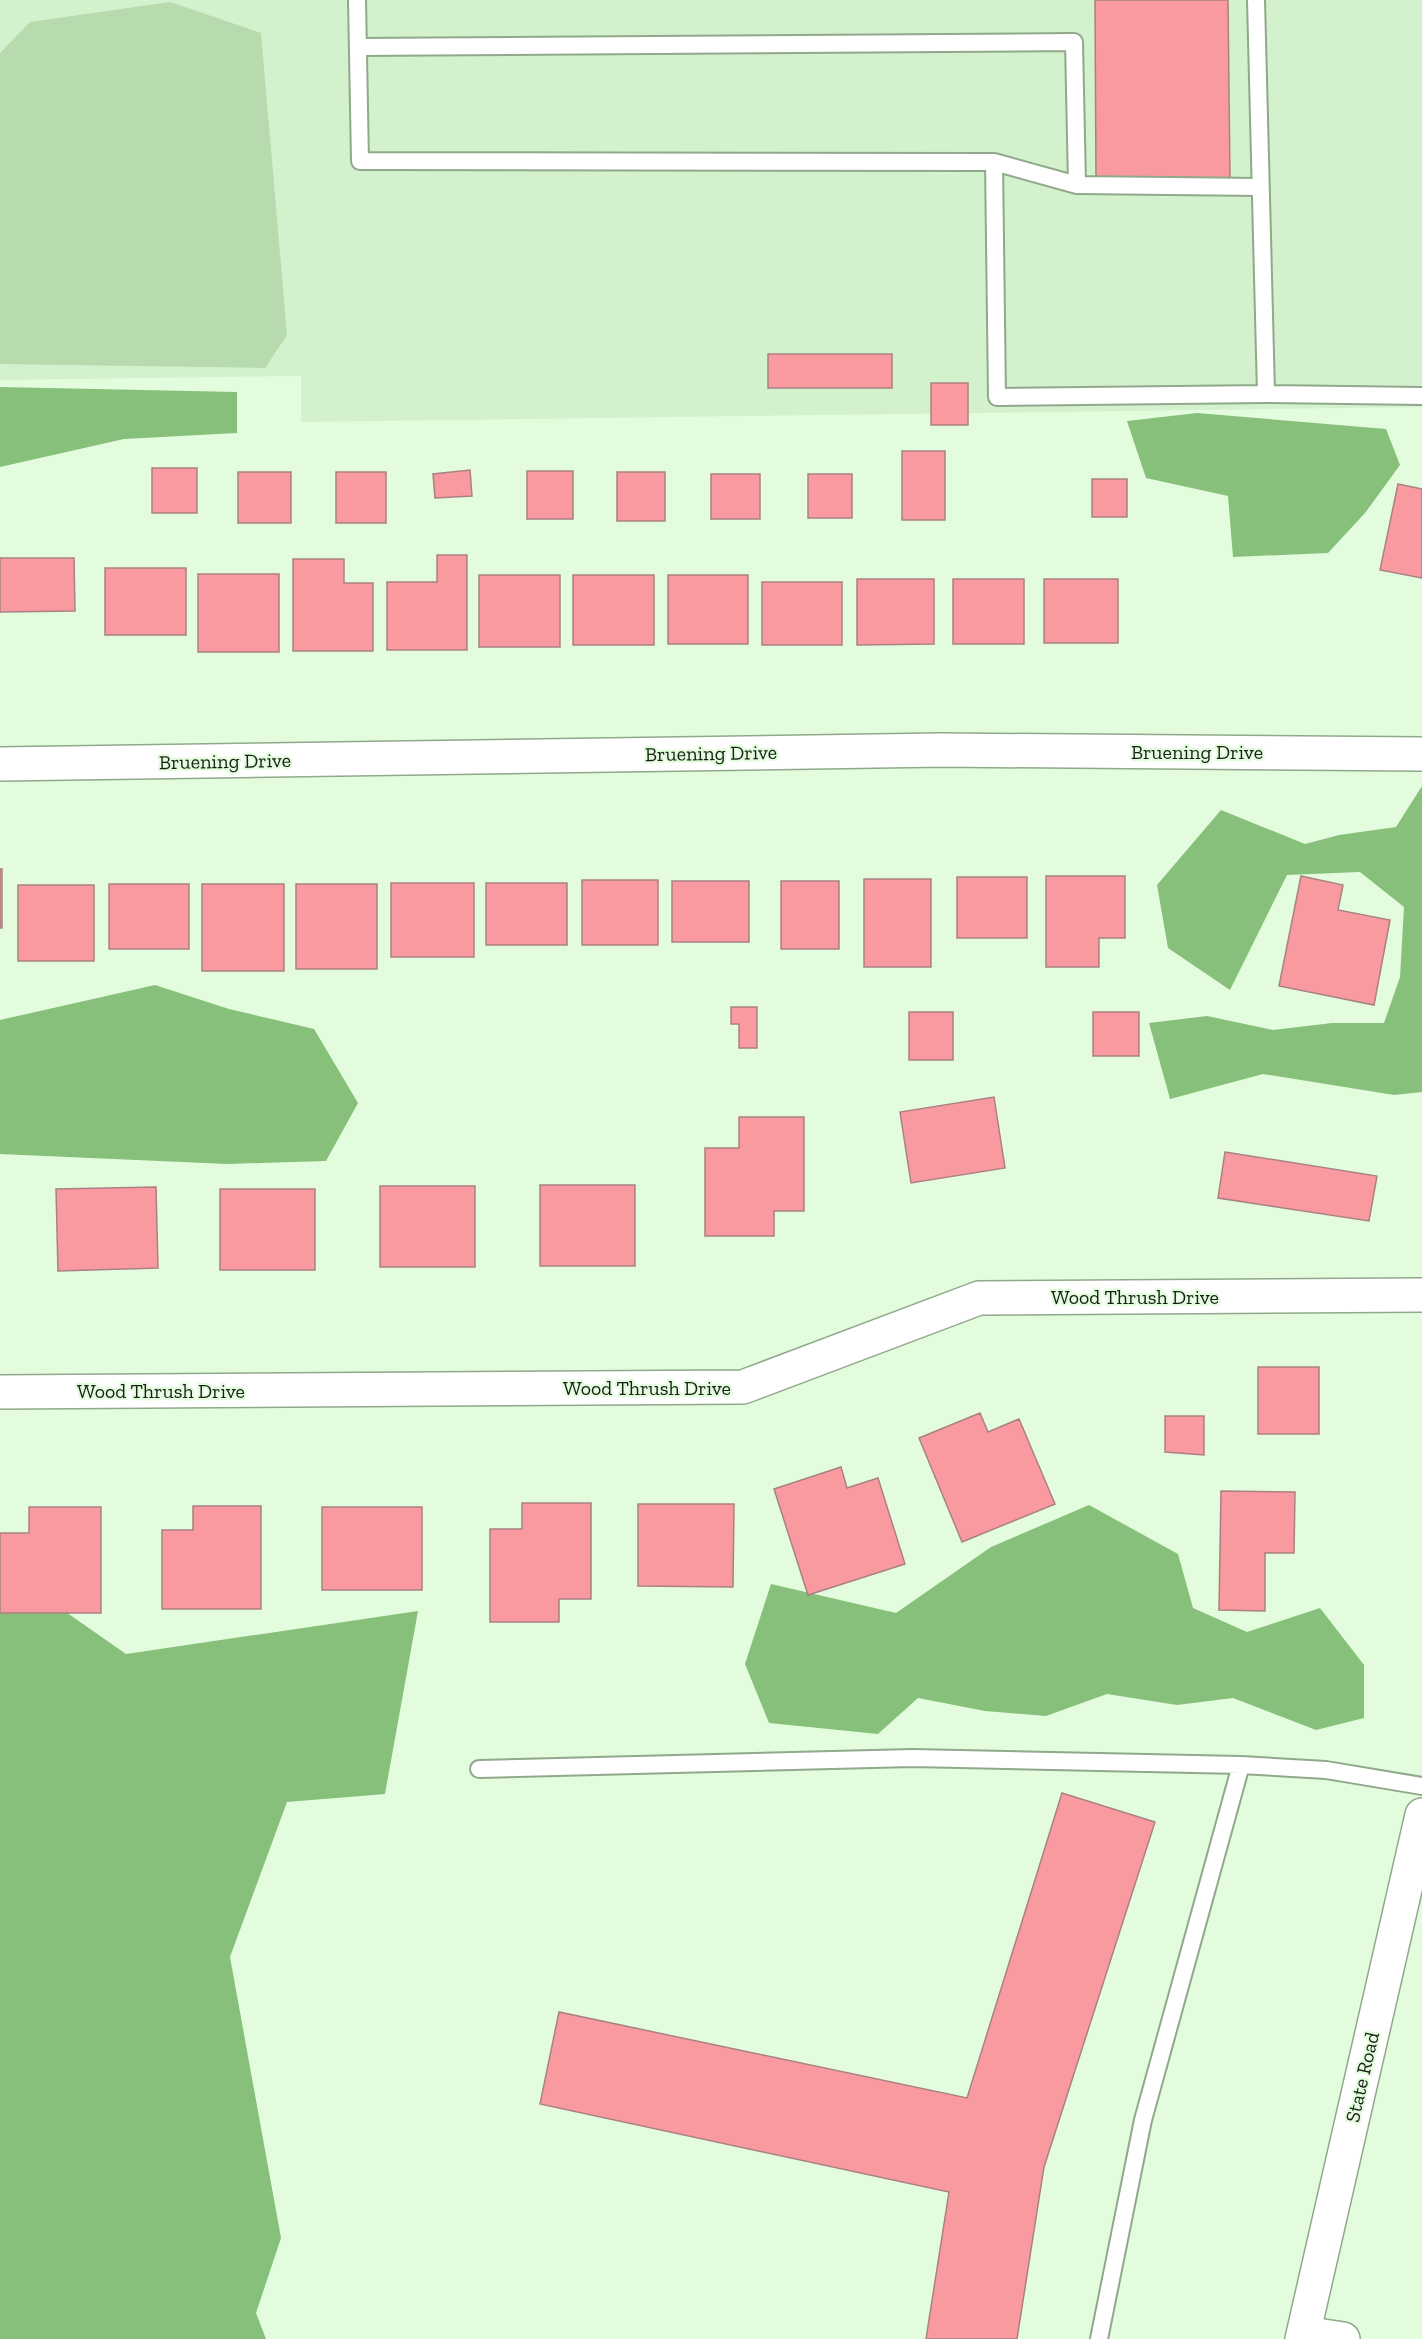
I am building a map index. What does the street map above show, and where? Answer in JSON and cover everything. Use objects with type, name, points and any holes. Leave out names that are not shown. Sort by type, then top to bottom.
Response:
[{"type":"street","name":"Bruening Drive","points":[[0,764],[941,750],[1422,754]]},
{"type":"street","name":"Wood Thrush Drive","points":[[0,1392],[743,1387],[979,1298],[1422,1295]]},
{"type":"street","name":"State Road","points":[[1303,2336],[1422,1815]]},
{"type":"street","points":[[1303,2336],[1343,2339]]},
{"type":"lane","points":[[357,0],[360,162],[994,162],[1077,185],[1260,187]]},
{"type":"lane","points":[[1256,0],[1266,394]]},
{"type":"lane","points":[[358,47],[1074,42],[1077,185]]},
{"type":"lane","points":[[994,162],[997,397],[1266,394],[1422,396]]},
{"type":"lane","points":[[479,1769],[913,1758],[1326,1770],[1422,1786]]},
{"type":"lane","points":[[1099,2339],[1143,2120],[1240,1766]]},
{"type":"shaded area","points":[[0,0],[1422,0],[1422,407],[301,422],[301,376],[0,380]]},
{"type":"shaded area","points":[[170,2],[261,33],[287,335],[265,368],[0,364],[0,53],[30,22]]},
{"type":"green space","points":[[0,387],[237,392],[237,433],[124,439],[0,467]]},
{"type":"green space","points":[[1197,413],[1386,429],[1400,465],[1365,513],[1328,553],[1233,557],[1228,496],[1146,478],[1127,421]]},
{"type":"green space","points":[[1422,786],[1422,1092],[1394,1095],[1263,1074],[1170,1099],[1149,1023],[1207,1016],[1273,1030],[1332,1023],[1384,1023],[1400,977],[1404,907],[1360,872],[1287,875],[1230,990],[1168,948],[1157,885],[1221,810],[1305,844],[1339,835],[1396,827]]},
{"type":"green space","points":[[155,985],[229,1009],[314,1029],[358,1103],[326,1161],[227,1164],[0,1154],[0,1020]]},
{"type":"green space","points":[[1089,1505],[1178,1554],[1193,1608],[1247,1632],[1320,1608],[1364,1665],[1364,1718],[1316,1730],[1233,1698],[1177,1705],[1107,1694],[1046,1716],[985,1711],[918,1698],[878,1734],[769,1723],[745,1664],[771,1584],[896,1613],[991,1547]]},
{"type":"green space","points":[[0,1566],[126,1654],[418,1611],[385,1794],[287,1802],[230,1957],[281,2238],[256,2313],[266,2339],[0,2339]]},
{"type":"building","points":[[1095,0],[1228,0],[1230,180],[1096,181]]},
{"type":"building","points":[[768,354],[892,354],[892,388],[768,388]]},
{"type":"building","points":[[931,383],[968,383],[968,425],[931,425]]},
{"type":"building","points":[[902,451],[945,451],[945,520],[902,520]]},
{"type":"building","points":[[152,468],[197,468],[197,513],[152,513]]},
{"type":"building","points":[[470,470],[472,496],[435,498],[433,474]]},
{"type":"building","points":[[527,471],[573,471],[573,519],[527,519]]},
{"type":"building","points":[[238,472],[291,472],[291,523],[238,523]]},
{"type":"building","points":[[336,472],[386,472],[386,523],[336,523]]},
{"type":"building","points":[[617,472],[665,472],[665,521],[617,521]]},
{"type":"building","points":[[711,474],[760,474],[760,519],[711,519]]},
{"type":"building","points":[[808,474],[852,474],[852,518],[808,518]]},
{"type":"building","points":[[1092,479],[1127,479],[1127,517],[1092,517]]},
{"type":"building","points":[[1398,484],[1422,489],[1422,578],[1380,570]]},
{"type":"building","points":[[437,555],[467,555],[467,650],[387,650],[387,582],[437,582]]},
{"type":"building","points":[[0,558],[74,558],[75,611],[0,612]]},
{"type":"building","points":[[293,559],[344,559],[344,583],[373,583],[373,651],[293,651]]},
{"type":"building","points":[[105,568],[186,568],[186,635],[105,635]]},
{"type":"building","points":[[198,574],[279,574],[279,652],[198,652]]},
{"type":"building","points":[[479,575],[560,575],[560,647],[479,647]]},
{"type":"building","points":[[573,575],[654,575],[654,645],[573,645]]},
{"type":"building","points":[[668,575],[748,575],[748,644],[668,644]]},
{"type":"building","points":[[857,579],[934,579],[934,644],[857,645]]},
{"type":"building","points":[[953,579],[1024,579],[1024,644],[953,644]]},
{"type":"building","points":[[1044,579],[1118,579],[1118,643],[1044,643]]},
{"type":"building","points":[[762,582],[842,582],[842,645],[762,645]]},
{"type":"building","points":[[0,869],[2,869],[2,928],[0,928]]},
{"type":"building","points":[[1046,876],[1125,876],[1125,938],[1099,938],[1099,967],[1046,967]]},
{"type":"building","points":[[1301,876],[1343,885],[1338,910],[1390,920],[1374,1005],[1279,986]]},
{"type":"building","points":[[957,877],[1027,877],[1027,938],[957,938]]},
{"type":"building","points":[[864,879],[931,879],[931,967],[864,967]]},
{"type":"building","points":[[582,880],[658,880],[658,945],[582,945]]},
{"type":"building","points":[[672,881],[749,881],[749,942],[672,942]]},
{"type":"building","points":[[781,881],[839,881],[839,949],[781,949]]},
{"type":"building","points":[[391,883],[474,883],[474,957],[391,957]]},
{"type":"building","points":[[486,883],[567,883],[567,945],[486,945]]},
{"type":"building","points":[[109,884],[189,884],[189,949],[109,949]]},
{"type":"building","points":[[202,884],[284,884],[284,971],[202,971]]},
{"type":"building","points":[[296,884],[377,884],[377,969],[296,969]]},
{"type":"building","points":[[18,885],[94,885],[94,961],[18,961]]},
{"type":"building","points":[[731,1007],[757,1007],[757,1048],[739,1048],[739,1024],[731,1024]]},
{"type":"building","points":[[909,1012],[953,1012],[953,1060],[909,1060]]},
{"type":"building","points":[[1093,1012],[1139,1012],[1139,1056],[1093,1056]]},
{"type":"building","points":[[994,1097],[1005,1168],[911,1183],[900,1112]]},
{"type":"building","points":[[739,1117],[804,1117],[804,1211],[774,1211],[774,1236],[705,1236],[705,1148],[739,1148]]},
{"type":"building","points":[[1225,1152],[1377,1176],[1369,1221],[1218,1198]]},
{"type":"building","points":[[540,1185],[635,1185],[635,1266],[540,1266]]},
{"type":"building","points":[[380,1186],[475,1186],[475,1267],[380,1267]]},
{"type":"building","points":[[156,1187],[158,1268],[58,1271],[56,1189]]},
{"type":"building","points":[[220,1189],[315,1189],[315,1270],[220,1270]]},
{"type":"building","points":[[1258,1367],[1319,1367],[1319,1434],[1258,1434]]},
{"type":"building","points":[[980,1413],[988,1432],[1019,1419],[1055,1504],[962,1542],[919,1438]]},
{"type":"building","points":[[1165,1416],[1204,1416],[1204,1455],[1165,1452]]},
{"type":"building","points":[[841,1467],[847,1488],[878,1478],[905,1564],[808,1595],[774,1489]]},
{"type":"building","points":[[1221,1491],[1295,1492],[1294,1553],[1265,1553],[1265,1611],[1219,1610]]},
{"type":"building","points":[[522,1503],[591,1503],[591,1599],[559,1599],[559,1622],[490,1622],[490,1529],[522,1529]]},
{"type":"building","points":[[638,1504],[734,1504],[733,1587],[638,1586]]},
{"type":"building","points":[[193,1506],[261,1506],[261,1609],[162,1609],[162,1530],[193,1530]]},
{"type":"building","points":[[29,1507],[101,1507],[101,1613],[0,1613],[0,1533],[29,1533]]},
{"type":"building","points":[[322,1507],[422,1507],[422,1590],[322,1590]]},
{"type":"building","points":[[1062,1793],[1155,1822],[1044,2167],[1017,2339],[926,2339],[949,2192],[540,2104],[559,2012],[967,2098]]}]
